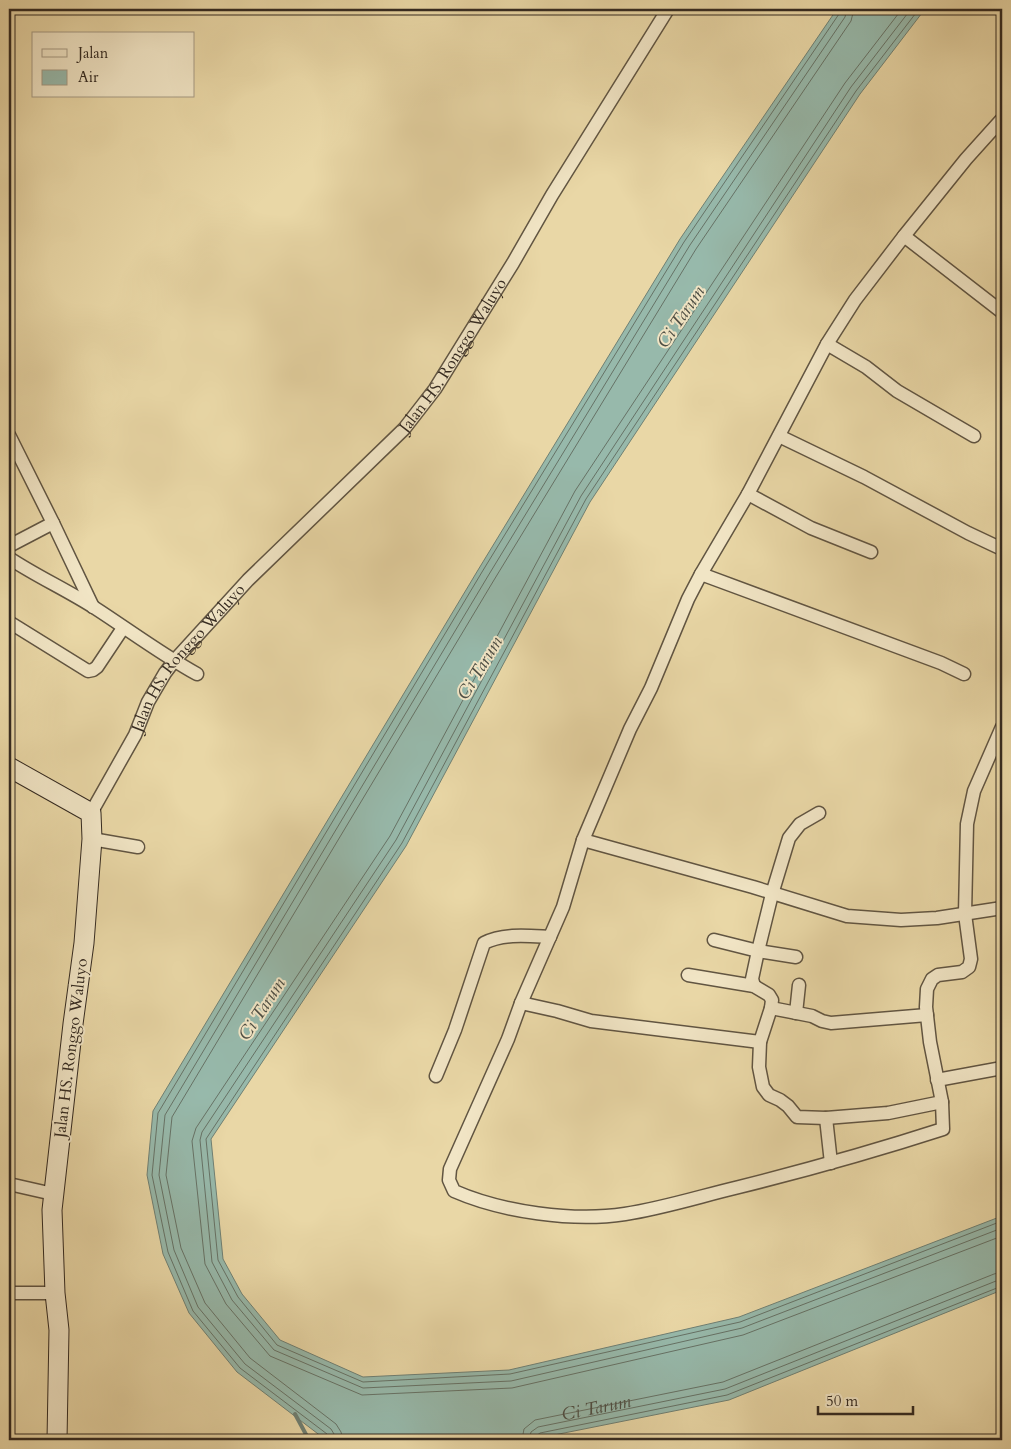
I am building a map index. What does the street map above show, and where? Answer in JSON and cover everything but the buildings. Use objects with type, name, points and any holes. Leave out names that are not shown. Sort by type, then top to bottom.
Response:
[{"type":"street","name":"Jalan HS. Ronggo Waluyo","points":[[57,1440],[59,1330],[55,1293],[52,1210],[84,942],[92,839],[91,813],[134,736],[148,702],[174,661],[248,580],[404,429],[435,389],[513,263],[552,195],[668,9]]},
{"type":"street","points":[[1002,119],[966,159],[855,300],[827,344],[748,494],[688,599],[651,688],[630,728],[583,840],[563,907],[521,1003],[508,1039],[450,1168],[449,1180],[454,1191],[470,1198],[569,1217],[624,1215],[680,1203],[831,1163],[943,1129],[942,1102],[936,1080],[927,1015],[927,989],[932,978],[938,975],[962,972],[968,967],[972,959],[965,914],[967,824],[974,791],[1002,727]]},
{"type":"street","points":[[904,236],[1002,312]]},
{"type":"street","points":[[827,344],[866,367],[897,390],[974,436]]},
{"type":"street","points":[[9,435],[94,607]]},
{"type":"street","points":[[779,436],[864,477],[968,533],[1002,549]]},
{"type":"street","points":[[748,494],[811,528],[871,552]]},
{"type":"street","points":[[9,546],[53,523]]},
{"type":"street","points":[[9,558],[29,572],[94,607],[174,661],[198,674]]},
{"type":"street","points":[[701,574],[941,663],[964,674]]},
{"type":"street","points":[[9,622],[88,671],[97,667],[123,628]]},
{"type":"street","points":[[9,767],[91,813]]},
{"type":"street","points":[[754,986],[752,979],[758,951],[772,894],[789,838],[800,824],[819,813]]},
{"type":"street","points":[[92,839],[138,847]]},
{"type":"street","points":[[583,840],[753,887],[847,916],[901,920],[937,918],[1002,908]]},
{"type":"street","points":[[436,1076],[484,943],[507,937],[550,937]]},
{"type":"street","points":[[714,940],[796,958]]},
{"type":"street","points":[[688,975],[754,986],[769,994],[772,1000],[771,1008],[760,1042],[759,1067],[763,1087],[769,1095],[788,1106],[797,1117],[826,1118],[888,1113],[942,1102]]},
{"type":"street","points":[[796,1013],[799,985]]},
{"type":"street","points":[[521,1003],[557,1011],[591,1022],[760,1042]]},
{"type":"street","points":[[771,1008],[831,1023],[927,1015]]},
{"type":"street","points":[[936,1080],[1002,1068]]},
{"type":"street","points":[[826,1118],[831,1163]]},
{"type":"street","points":[[9,1184],[53,1194]]},
{"type":"street","points":[[9,1293],[55,1293]]},
{"type":"water","name":"Ci Tarum","points":[[837,9],[925,9],[860,94],[590,502],[406,846],[211,1139],[223,1259],[242,1294],[280,1340],[363,1377],[509,1370],[739,1317],[1002,1216],[1002,1290],[729,1400],[529,1440],[326,1440],[237,1372],[189,1313],[163,1254],[147,1175],[153,1111],[478,570],[680,239]]},
{"type":"waterway","points":[[295,1414],[309,1440]]}]
